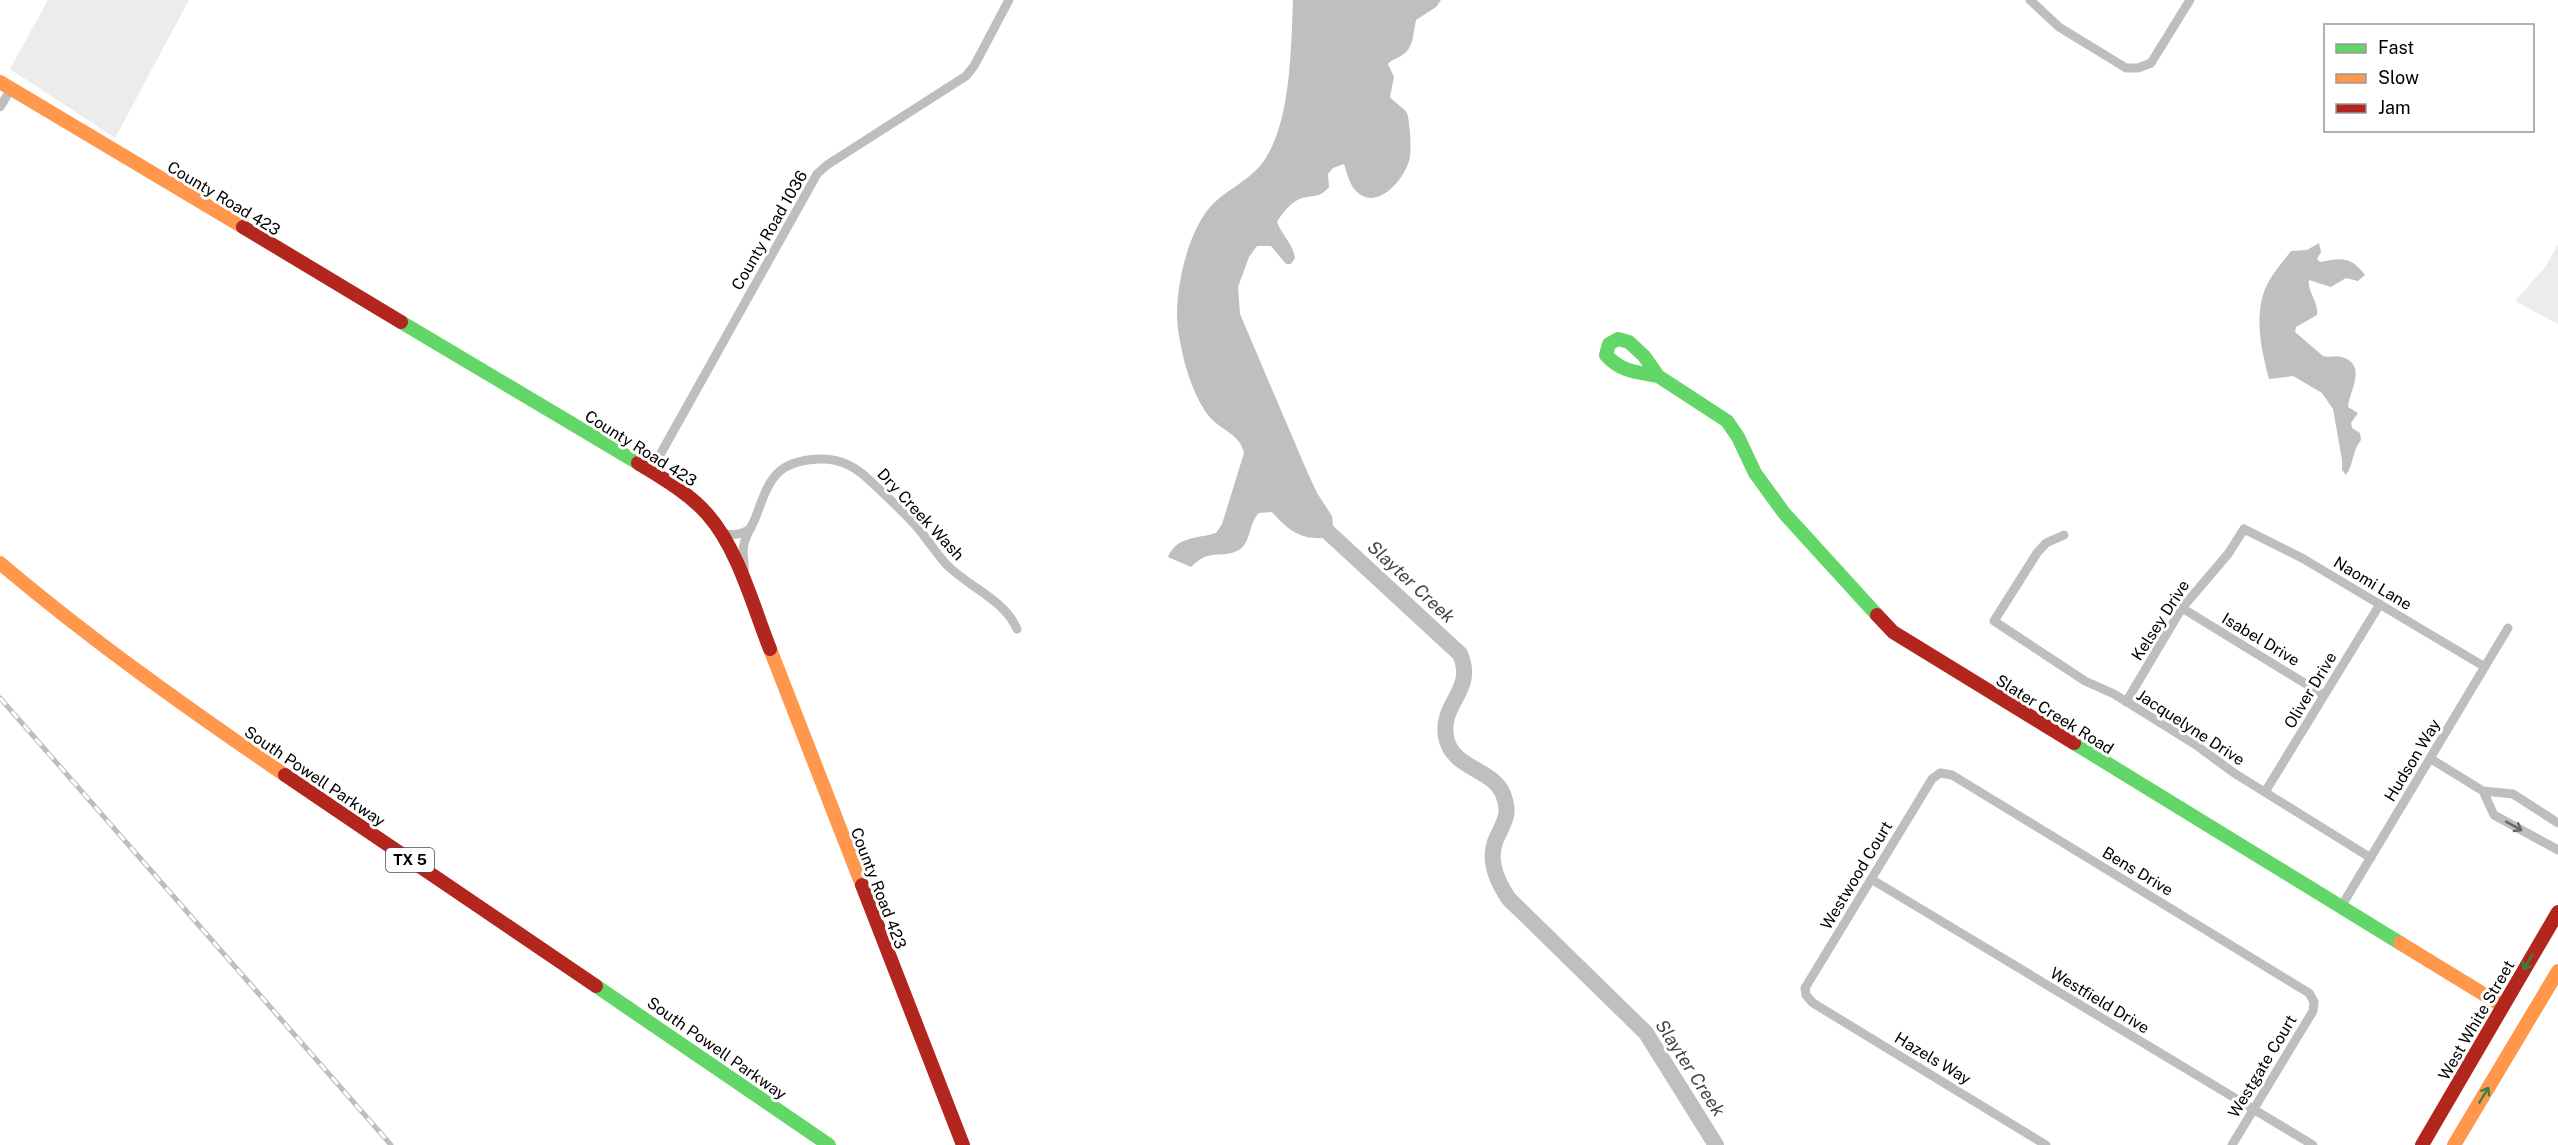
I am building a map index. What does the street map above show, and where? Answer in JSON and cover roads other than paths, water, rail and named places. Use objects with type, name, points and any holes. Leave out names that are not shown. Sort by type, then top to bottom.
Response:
[{"type":"street","name":"County Road 1036","points":[[651,471],[817,174],[826,165],[966,76],[974,66],[1009,0]]},
{"type":"street","points":[[2030,0],[2059,27],[2126,68],[2138,68],[2151,63],[2190,0]]},
{"type":"street","name":"County Road 423","points":[[5,86],[651,471],[693,501],[721,533],[743,580],[963,1145]]},
{"type":"street","points":[[0,107],[5,86]]},
{"type":"street","name":"Slater Creek Road","points":[[1658,376],[1727,421],[1738,437],[1755,473],[1784,513],[1893,632],[2503,1006]]},
{"type":"street","name":"Dry Creek Wash","points":[[743,580],[746,567],[743,547],[765,489],[780,469],[799,460],[828,459],[843,462],[865,476],[917,528],[946,564],[964,581],[999,604],[1017,629]]},
{"type":"street","points":[[721,533],[735,535],[751,528]]},
{"type":"street","name":"Naomi Lane","points":[[2244,528],[2301,558],[2485,667]]},
{"type":"street","name":"Kelsey Drive","points":[[2127,702],[2182,608],[2228,555],[2244,528]]},
{"type":"street","name":"Jacquelyne Drive","points":[[2064,535],[2046,543],[2037,553],[1994,621],[2085,681],[2127,702],[2196,745],[2234,773],[2371,858]]},
{"type":"street","name":"South Powell Parkway","points":[[0,563],[90,637],[171,698],[829,1145]]},
{"type":"street","name":"Oliver Drive","points":[[2265,792],[2380,604]]},
{"type":"street","name":"Isabel Drive","points":[[2182,608],[2324,695]]},
{"type":"street","name":"Hudson Way","points":[[2341,907],[2508,628]]},
{"type":"street","points":[[2431,759],[2483,791],[2513,794],[2558,823]]},
{"type":"street","name":"Westwood Court","points":[[1806,995],[1805,988],[1932,779],[1940,773]]},
{"type":"street","name":"Bens Drive","points":[[1940,773],[1952,775],[2309,993],[2314,1002]]},
{"type":"street","points":[[2483,791],[2494,815],[2558,850]]},
{"type":"street","name":"Westfield Drive","points":[[1871,879],[2253,1111],[2313,1145]]},
{"type":"street","name":"West White Street","points":[[2422,1145],[2558,912]]},
{"type":"street","points":[[2454,1145],[2558,971]]},
{"type":"street","name":"Hazels Way","points":[[1806,995],[1813,1003],[2046,1145]]},
{"type":"street","name":"Westgate Court","points":[[2232,1145],[2313,1011],[2314,1002]]},
{"type":"waterway","name":"Slayter Creek","points":[[1314,515],[1329,533],[1460,654],[1464,667],[1464,678],[1448,714],[1446,737],[1456,756],[1498,785],[1506,802],[1506,814],[1493,850],[1493,865],[1501,886],[1509,899],[1646,1033],[1716,1145]]},
{"type":"railway","points":[[0,698],[391,1145]]}]
